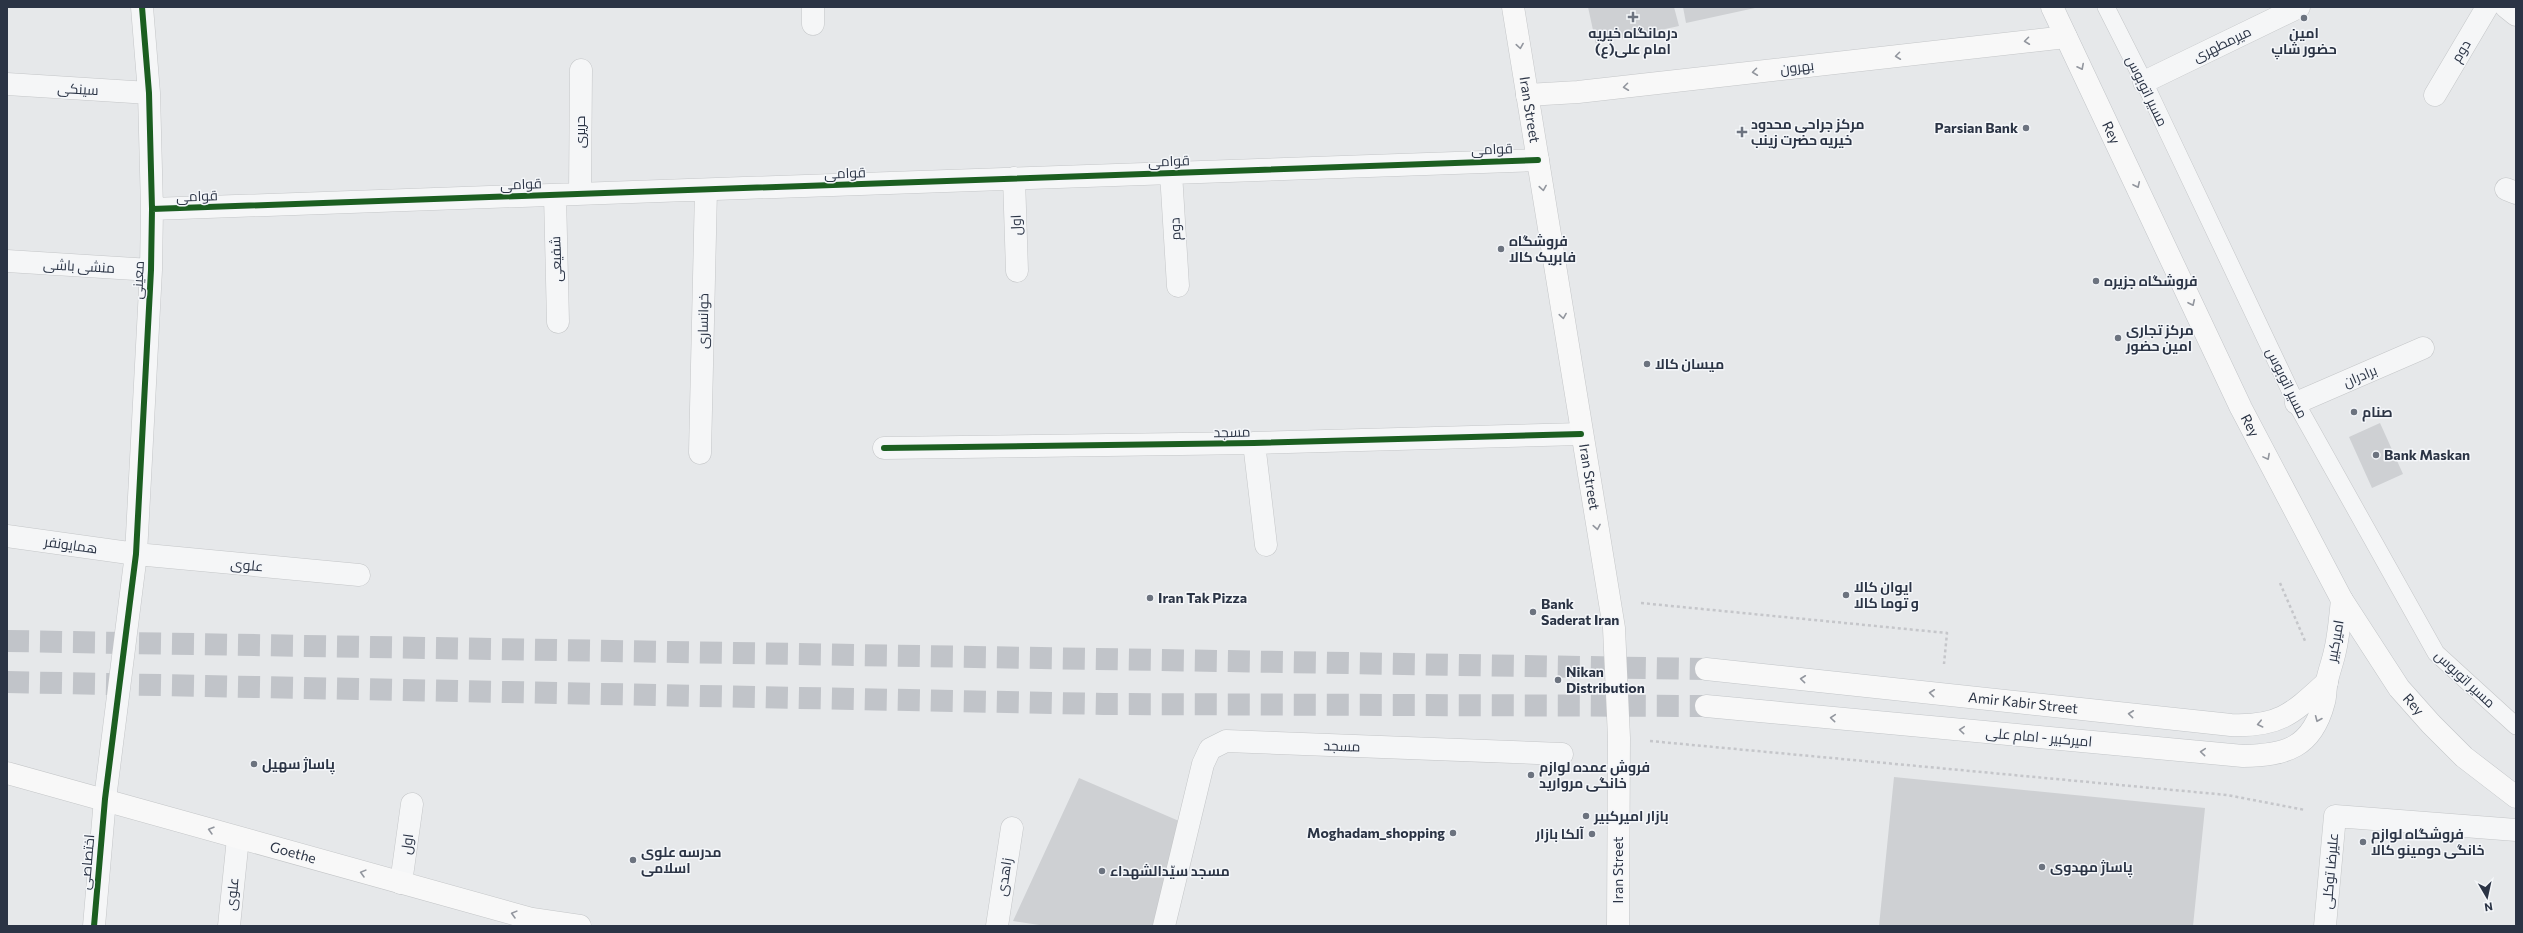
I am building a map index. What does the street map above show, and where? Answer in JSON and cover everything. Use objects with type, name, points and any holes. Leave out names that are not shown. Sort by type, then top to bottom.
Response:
[{"type":"main road","name":"Iran Street","points":[[1513,7],[1581,434],[1614,628],[1619,738],[1618,926]]},
{"type":"main road","name":"Rey","points":[[2052,7],[2093,90],[2241,408],[2342,600],[2399,688],[2431,724],[2464,757],[2516,797]]},
{"type":"main road","name":"بهرون","points":[[1527,95],[1586,91],[2066,37]]},
{"type":"main road","name":"امیرکبیر","points":[[2327,682],[2336,651],[2342,600]]},
{"type":"main road","name":"Amir Kabir Street","points":[[1706,669],[2223,724],[2257,726],[2282,718],[2299,708],[2327,682]]},
{"type":"main road","name":"امیرکبیر - امام علی","points":[[1706,706],[2244,756],[2268,755],[2296,746],[2313,731],[2324,701],[2327,682]]},
{"type":"main road","name":"Goethe","points":[[7,773],[105,799],[238,838],[532,919],[580,926]]},
{"type":"street","name":"معینی","points":[[105,799],[136,554],[151,270],[152,210],[149,93],[142,7]]},
{"type":"street","name":"میرمطهری","points":[[2144,82],[2299,7]]},
{"type":"street","name":"دوم","points":[[2435,95],[2487,7]]},
{"type":"street","points":[[2506,7],[2516,15]]},
{"type":"street","name":"حریری","points":[[580,194],[581,70]]},
{"type":"street","name":"سینکی","points":[[7,84],[149,93]]},
{"type":"street","name":"قوامی","points":[[152,210],[1538,160]]},
{"type":"street","name":"دوم","points":[[1172,173],[1178,286]]},
{"type":"street","name":"اول","points":[[1014,178],[1017,271]]},
{"type":"street","name":"خوانساری","points":[[700,453],[706,190]]},
{"type":"street","name":"شفیعی","points":[[555,195],[558,322]]},
{"type":"street","name":"منشی باشی","points":[[7,262],[151,270]]},
{"type":"street","name":"برادران","points":[[2296,403],[2423,348]]},
{"type":"street","name":"مسجد","points":[[884,448],[1254,443],[1581,434]]},
{"type":"street","name":"مسجد","points":[[1254,443],[1266,545]]},
{"type":"street","name":"همایونفر","points":[[7,536],[136,554]]},
{"type":"street","name":"علوی","points":[[136,554],[359,575]]},
{"type":"street","name":"مسجد","points":[[1164,926],[1203,764],[1210,749],[1226,741],[1562,754]]},
{"type":"street","name":"اختصاصی","points":[[94,926],[105,799]]},
{"type":"street","name":"اول","points":[[401,883],[412,804]]},
{"type":"street","points":[[2335,816],[2516,830]]},
{"type":"street","name":"علیرضا توکلی","points":[[2325,926],[2335,816]]},
{"type":"street","name":"زاهدی","points":[[997,926],[1012,828]]},
{"type":"street","name":"علوی","points":[[229,926],[238,838]]},
{"type":"lane","name":"مسیر اتوبوس","points":[[2106,7],[2144,82],[2296,403],[2436,653],[2516,726]]},
{"type":"path","points":[[2280,583],[2305,641],[2304,649]]},
{"type":"path","points":[[1610,600],[1947,633],[1944,668]]},
{"type":"path","points":[[1619,738],[2227,796],[2335,816]]},
{"type":"building","name":"درمانگاه خیریه امام علی(ع)","points":[[1588,7],[1674,7],[1679,26],[1596,44]]},
{"type":"building","points":[[1683,7],[1755,7],[1755,8],[1686,23]]},
{"type":"building","name":"Bank Maskan","points":[[2380,423],[2403,474],[2372,488],[2349,437]]},
{"type":"building","name":"پاساژ مهدوی","points":[[1894,777],[2205,808],[2193,926],[1879,926]]},
{"type":"building","name":"مسجد سیّدالشهداء","points":[[1079,778],[1179,821],[1157,926],[1046,926],[1013,921]]},
{"type":"tunnel","points":[[7,641],[1706,669]]},
{"type":"tunnel","points":[[7,682],[1104,704],[1706,706]]},
{"type":"cycle path","points":[[94,926],[105,799],[136,554],[151,270],[152,209],[149,93],[142,7]]},
{"type":"cycle path","points":[[152,209],[1538,160]]},
{"type":"cycle path","points":[[884,448],[1254,443],[1581,434]]},
{"type":"place","name":"درمانگاه خیریه امام علی(ع)","points":[[1633,17]]},
{"type":"place","name":"امین حضور شاپ","points":[[2304,18]]},
{"type":"place","name":"Parsian Bank","points":[[2026,128]]},
{"type":"place","name":"مرکز جراحی محدود خیریه حضرت زینب","points":[[1742,132]]},
{"type":"place","name":"فروشگاه فابریک کالا","points":[[1501,249]]},
{"type":"place","name":"فروشگاه جزیره","points":[[2096,281]]},
{"type":"place","name":"مرکز تجاری امین حضور","points":[[2118,338]]},
{"type":"place","name":"میسان کالا","points":[[1647,364]]},
{"type":"place","name":"صنام","points":[[2354,412]]},
{"type":"place","name":"Bank Maskan","points":[[2376,455]]},
{"type":"place","name":"ایوان کالا و توما کالا","points":[[1846,595]]},
{"type":"place","name":"Iran Tak Pizza","points":[[1150,598]]},
{"type":"place","name":"Bank Saderat Iran","points":[[1533,612]]},
{"type":"place","name":"Nikan Distribution","points":[[1558,680]]},
{"type":"place","name":"پاساژ سهیل","points":[[254,764]]},
{"type":"place","name":"فروش عمده لوازم خانگی مروارید","points":[[1531,775]]},
{"type":"place","name":"بازار امیرکبیر","points":[[1586,816]]},
{"type":"place","name":"Moghadam_shopping","points":[[1453,833]]},
{"type":"place","name":"آلکا بازار","points":[[1592,834]]},
{"type":"place","name":"فروشگاه لوازم خانگی دومینو کالا","points":[[2363,842]]},
{"type":"place","name":"مدرسه علوی اسلامی","points":[[633,860]]},
{"type":"place","name":"پاساژ مهدوی","points":[[2042,867]]},
{"type":"place","name":"مسجد سیّدالشهداء","points":[[1102,871]]}]
